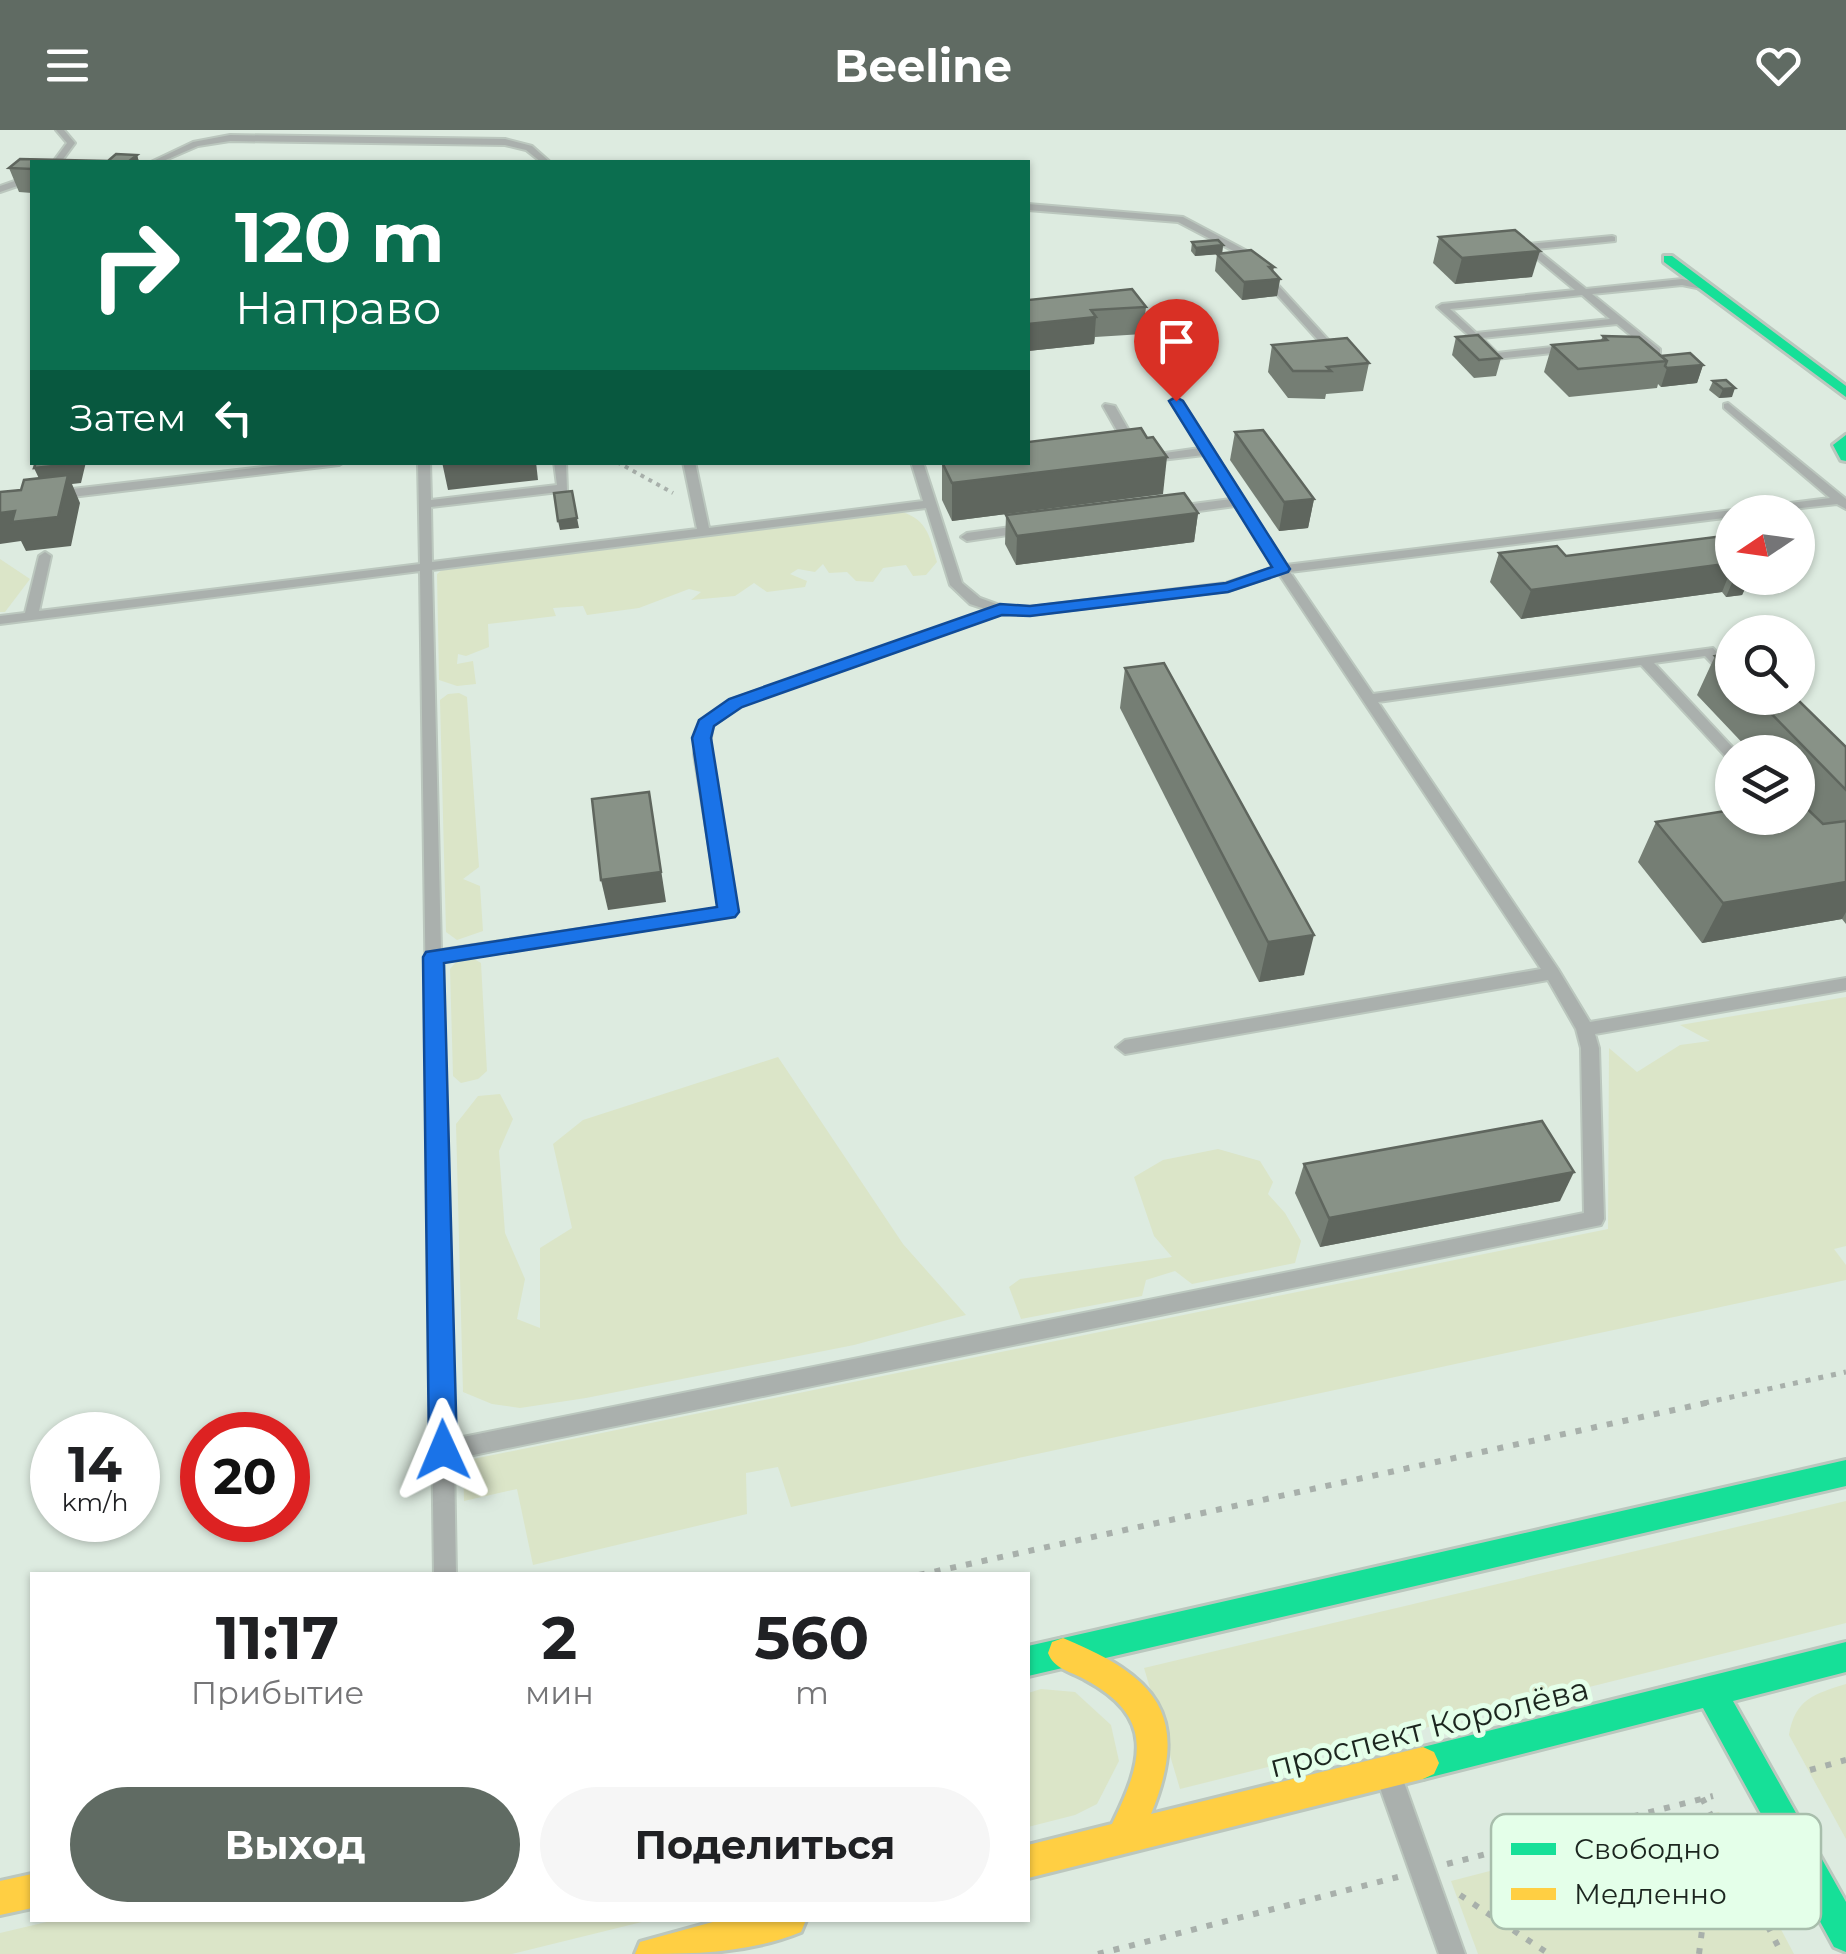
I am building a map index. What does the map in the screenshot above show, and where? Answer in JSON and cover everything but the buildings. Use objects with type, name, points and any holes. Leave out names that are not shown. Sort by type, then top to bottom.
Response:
[{"type":"main road","points":[[1668,258],[1846,393]]},
{"type":"main road","points":[[1030,1661],[1846,1472]]},
{"type":"main road","points":[[1063,1653],[1094,1664],[1124,1684],[1146,1708],[1156,1734],[1157,1759],[1146,1798],[1123,1837]]},
{"type":"main road","name":"проспект Королёва","points":[[1030,1860],[1846,1657]]},
{"type":"main road","points":[[1710,1691],[1779,1814]]},
{"type":"main road","points":[[1821,1890],[1846,1935]]},
{"type":"main road","points":[[0,1898],[30,1891]]},
{"type":"main road","points":[[652,1954],[781,1922]]},
{"type":"lane","points":[[58,160],[71,142],[60,130]]},
{"type":"lane","points":[[160,160],[196,144],[230,138],[506,142],[530,148],[544,160]]},
{"type":"lane","points":[[0,190],[30,179]]},
{"type":"lane","points":[[1030,207],[1170,217],[1215,236],[1244,253],[1344,363]]},
{"type":"lane","points":[[1612,239],[1528,248],[1672,365]]},
{"type":"lane","points":[[1553,328],[1582,349],[1495,356],[1442,307],[1682,282],[1707,288]]},
{"type":"lane","points":[[1474,336],[1618,321]]},
{"type":"lane","points":[[1624,342],[1641,340]]},
{"type":"lane","points":[[443,1450],[1594,1219],[1590,1048],[1585,1029],[1176,401]]},
{"type":"lane","points":[[1109,406],[1140,459]]},
{"type":"lane","points":[[1728,406],[1843,502]]},
{"type":"lane","points":[[1120,462],[1207,451]]},
{"type":"lane","points":[[38,497],[313,465]]},
{"type":"lane","points":[[424,465],[445,1572]]},
{"type":"lane","points":[[424,504],[563,488],[560,465]]},
{"type":"lane","points":[[690,465],[704,532]]},
{"type":"lane","points":[[918,465],[956,585],[975,601],[1000,610],[1030,611],[1228,587],[1282,569],[1715,515]]},
{"type":"lane","points":[[1161,512],[1239,502]]},
{"type":"lane","points":[[1815,505],[1843,502]]},
{"type":"lane","points":[[0,620],[930,504]]},
{"type":"lane","points":[[967,537],[1045,527]]},
{"type":"lane","points":[[30,616],[45,556]]},
{"type":"lane","points":[[434,957],[728,912],[701,754],[706,724],[736,703],[1000,610]]},
{"type":"lane","points":[[1369,699],[1708,651],[1715,658]]},
{"type":"lane","points":[[1644,660],[1715,737]]},
{"type":"lane","points":[[1125,1046],[1552,973]]},
{"type":"lane","points":[[1585,1029],[1846,984]]},
{"type":"lane","points":[[1387,1771],[1452,1954]]},
{"type":"path","points":[[623,465],[698,506]]},
{"type":"path","points":[[933,1572],[1846,1372]]},
{"type":"path","points":[[1762,1783],[1846,1760]]},
{"type":"path","points":[[1640,1814],[1717,1794]]},
{"type":"path","points":[[1702,1798],[1710,1814]]},
{"type":"path","points":[[1098,1954],[1491,1852]]},
{"type":"path","points":[[1422,1870],[1491,1916]]},
{"type":"path","points":[[1511,1929],[1549,1954]]},
{"type":"path","points":[[1700,1954],[1703,1929]]},
{"type":"path","points":[[1769,1929],[1782,1954]]},
{"type":"green space","points":[[902,512],[923,525],[930,538],[937,562],[926,575],[913,576],[906,565],[883,568],[873,582],[856,581],[847,572],[829,573],[823,564],[815,572],[798,569],[790,574],[807,581],[805,587],[767,592],[754,583],[735,596],[691,600],[701,592],[689,589],[639,608],[587,615],[583,606],[553,608],[556,616],[488,624],[489,647],[466,656],[458,654],[457,664],[473,661],[476,684],[457,686],[439,680],[437,574],[443,569]]},
{"type":"green space","points":[[0,559],[30,579],[5,612],[0,612]]},
{"type":"green space","points":[[459,693],[467,697],[479,867],[463,879],[480,886],[483,931],[457,940],[446,932],[440,700]]},
{"type":"green space","points":[[474,959],[481,963],[487,1071],[478,1079],[461,1083],[453,1076],[450,969],[456,962]]},
{"type":"green space","points":[[1846,997],[1846,1246],[1834,1249],[1846,1265],[1846,1280],[791,1507],[778,1467],[746,1473],[747,1514],[533,1565],[517,1489],[464,1501],[463,1461],[1608,1229],[1609,1048],[1637,1072],[1680,1045],[1710,1041],[1680,1025]]},
{"type":"green space","points":[[778,1057],[903,1244],[966,1315],[854,1345],[586,1398],[520,1408],[492,1404],[463,1392],[456,1124],[478,1096],[500,1094],[513,1119],[499,1151],[505,1233],[525,1279],[517,1319],[540,1328],[540,1248],[572,1228],[553,1144],[583,1120]]},
{"type":"green space","points":[[1218,1149],[1260,1161],[1273,1182],[1268,1194],[1301,1241],[1295,1263],[1192,1284],[1175,1271],[1146,1280],[1142,1296],[1021,1319],[1009,1287],[1020,1279],[1172,1257],[1154,1236],[1134,1177],[1163,1160]]},
{"type":"green space","points":[[1846,1501],[1846,1623],[1180,1789],[1144,1668]]},
{"type":"green space","points":[[1846,1684],[1846,1839],[1789,1735],[1801,1706],[1824,1691]]},
{"type":"green space","points":[[1041,1689],[1075,1692],[1111,1725],[1119,1761],[1097,1804],[1075,1815],[1030,1826],[1030,1692]]},
{"type":"green space","points":[[1491,1871],[1491,1929],[1781,1929],[1794,1954],[1478,1954],[1451,1881]]},
{"type":"green space","points":[[47,1922],[642,1922],[512,1954],[0,1954],[0,1933]]},
{"type":"traffic: fast","points":[[1668,259],[1846,393]]},
{"type":"traffic: fast","points":[[1846,439],[1840,445],[1846,457]]},
{"type":"traffic: fast","points":[[1030,1661],[1846,1473]]},
{"type":"traffic: fast","points":[[1423,1763],[1846,1657]]},
{"type":"traffic: fast","points":[[1710,1691],[1779,1814]]},
{"type":"traffic: fast","points":[[1821,1890],[1846,1935]]},
{"type":"traffic: slow","points":[[1063,1653],[1124,1687],[1142,1705],[1152,1725],[1150,1774],[1123,1837]]},
{"type":"traffic: slow","points":[[1030,1861],[1423,1763]]},
{"type":"traffic: slow","points":[[0,1898],[30,1891]]},
{"type":"traffic: slow","points":[[652,1954],[781,1922]]},
{"type":"route","points":[[443,1450],[434,957],[728,912],[701,738],[706,724],[736,703],[1000,610],[1030,611],[1228,587],[1282,569],[1176,401]]}]
